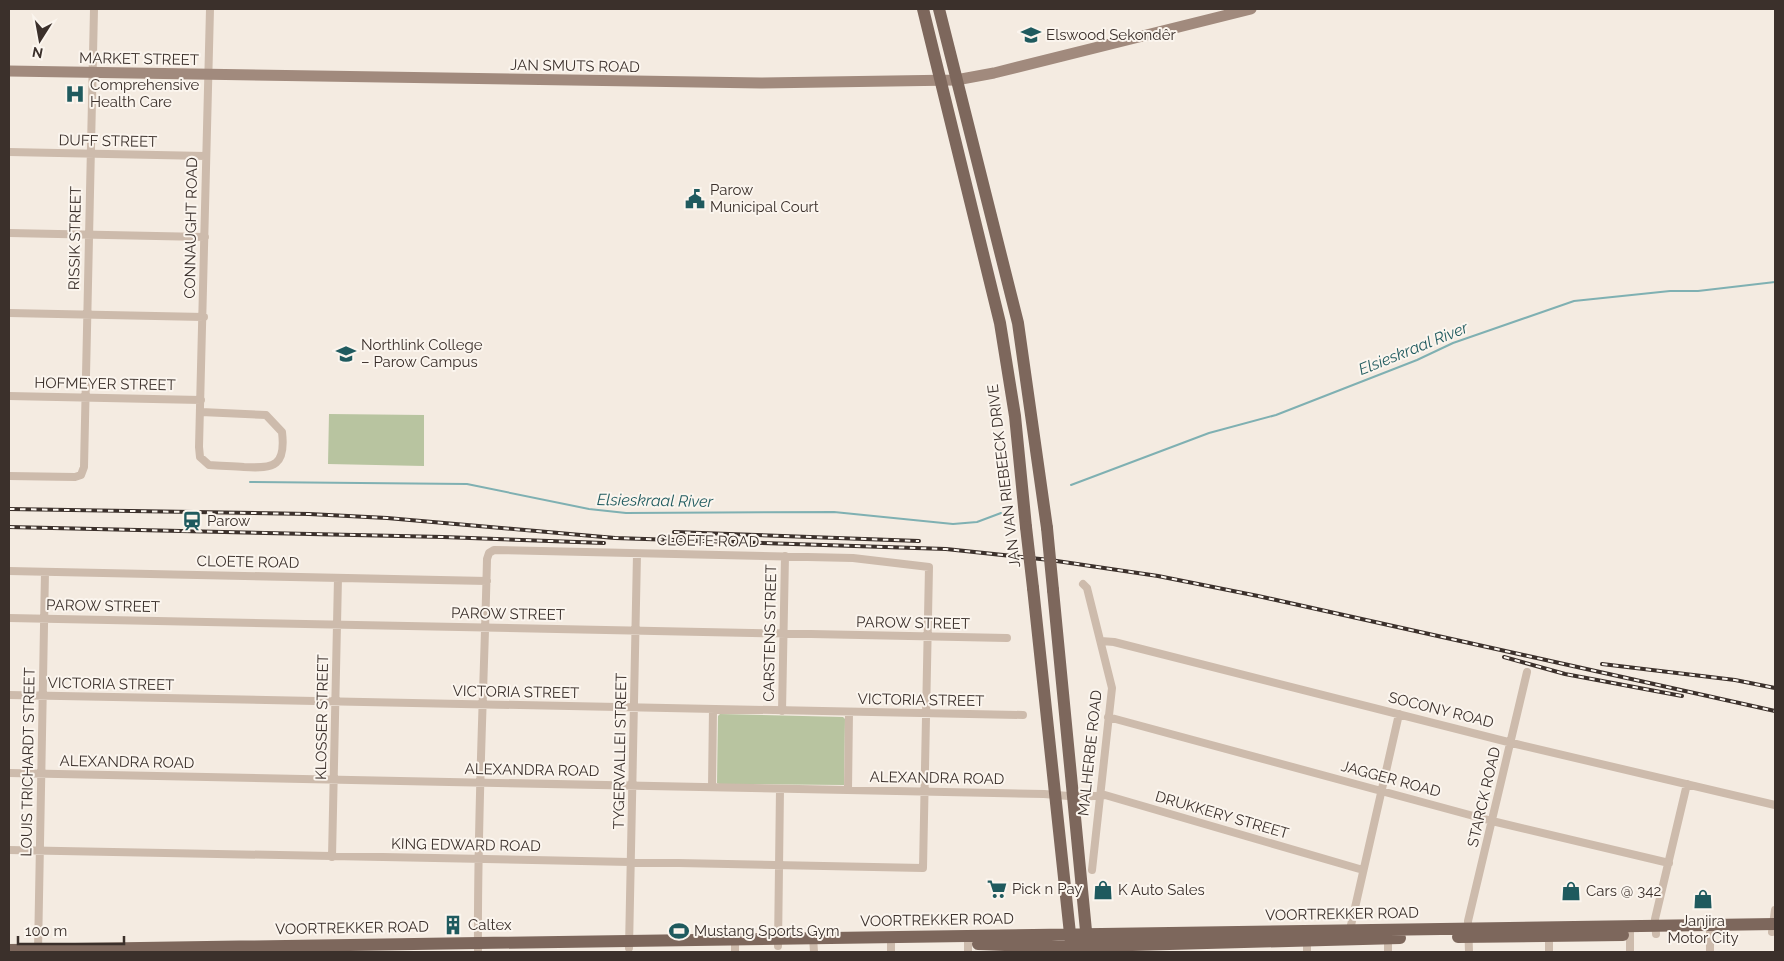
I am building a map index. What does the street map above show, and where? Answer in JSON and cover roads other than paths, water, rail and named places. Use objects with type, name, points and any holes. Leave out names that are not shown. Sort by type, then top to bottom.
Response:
[{"type":"main road","name":"JAN VAN RIEBEECK DRIVE","points":[[923,9],[1000,323],[1015,416],[1054,795],[1072,944]]},
{"type":"main road","points":[[939,9],[1018,323],[1047,528],[1088,944]]},
{"type":"main road","points":[[1012,935],[1028,930],[1055,928],[1061,922],[1066,900]]},
{"type":"main road","name":"VOORTREKKER ROAD","points":[[9,950],[426,949],[584,947],[629,944],[735,945],[778,942],[813,945],[1088,944],[1307,941],[1349,934],[1774,928]]},
{"type":"main road","name":"VOORTREKKER ROAD","points":[[968,944],[1012,935],[1072,944]]},
{"type":"main road","name":"VOORTREKKER ROAD","points":[[1088,944],[1146,948],[1226,942]]},
{"type":"street","name":"RISSIK STREET","points":[[9,476],[75,477],[81,475],[84,468],[94,9]]},
{"type":"street","name":"CONNAUGHT ROAD","points":[[201,412],[266,415],[282,432],[283,448],[279,461],[264,468],[209,466],[200,457],[199,447],[204,317],[210,9]]},
{"type":"street","name":"JAN SMUTS ROAD","points":[[208,75],[753,83],[956,80],[994,73],[1251,9]]},
{"type":"street","name":"MARKET STREET","points":[[9,71],[208,75]]},
{"type":"street","name":"DUFF STREET","points":[[9,152],[206,156]]},
{"type":"street","points":[[9,233],[205,237]]},
{"type":"street","points":[[9,313],[204,317]]},
{"type":"street","name":"HOFMEYER STREET","points":[[9,396],[201,400]]},
{"type":"street","name":"CLOETE ROAD","points":[[9,571],[487,581],[488,555],[494,550],[852,558],[929,567],[928,637]]},
{"type":"street","name":"TYGERVALLEI STREET","points":[[629,944],[638,554]]},
{"type":"street","name":"CARSTENS STREET","points":[[782,711],[785,556]]},
{"type":"street","name":"LOUIS TRICHARDT STREET","points":[[38,951],[45,572]]},
{"type":"street","name":"KLOSSER STREET","points":[[332,857],[338,578]]},
{"type":"street","points":[[478,947],[487,581]]},
{"type":"street","name":"MALHERBE ROAD","points":[[1083,584],[1087,588],[1112,688],[1092,870]]},
{"type":"street","name":"PAROW STREET","points":[[9,618],[1007,638]]},
{"type":"street","points":[[925,792],[928,637]]},
{"type":"street","name":"SOCONY ROAD","points":[[1101,641],[1114,642],[1511,742],[1775,805]]},
{"type":"street","name":"STARCK ROAD","points":[[1469,952],[1468,921],[1528,672]]},
{"type":"street","name":"VICTORIA STREET","points":[[9,695],[1023,715]]},
{"type":"street","points":[[712,787],[713,709]]},
{"type":"street","points":[[848,790],[849,712]]},
{"type":"street","points":[[1349,934],[1400,714]]},
{"type":"street","name":"JAGGER ROAD","points":[[1108,717],[1492,821],[1669,863]]},
{"type":"street","name":"ALEXANDRA ROAD","points":[[9,773],[1073,796]]},
{"type":"street","points":[[1656,930],[1687,784]]},
{"type":"street","points":[[778,942],[780,789]]},
{"type":"street","name":"KING EDWARD ROAD","points":[[9,850],[923,868],[925,792]]},
{"type":"street","name":"DRUKKERY STREET","points":[[1073,796],[1105,795],[1363,870]]},
{"type":"street","points":[[1774,928],[1775,910]]},
{"type":"street","points":[[1710,929],[1710,952]]},
{"type":"street","points":[[1630,930],[1630,952]]},
{"type":"street","points":[[1549,932],[1549,952]]},
{"type":"street","points":[[1388,934],[1388,952]]},
{"type":"waterway","name":"Elsieskraal River","points":[[1071,485],[1209,433],[1276,415],[1417,360],[1453,343],[1574,301],[1670,291],[1698,291],[1775,282]]},
{"type":"waterway","name":"Elsieskraal River","points":[[250,482],[467,484],[589,509],[626,513],[834,512],[953,524],[977,522],[1001,513]]},
{"type":"railway","points":[[9,509],[309,514],[387,518],[615,538],[946,549],[1050,560],[1158,576],[1258,596],[1775,711]]},
{"type":"railway","points":[[9,527],[443,537],[604,543]]},
{"type":"railway","points":[[674,532],[919,541]]},
{"type":"railway","points":[[1504,657],[1565,674],[1682,696]]},
{"type":"railway","points":[[1602,664],[1735,680],[1775,688]]},
{"type":"place","name":"Elswood Sekondêr","points":[[1031,35]]},
{"type":"place","name":"Comprehensive Health Care","points":[[75,94]]},
{"type":"place","name":"Parow Municipal Court","points":[[695,199]]},
{"type":"place","name":"Northlink College – Parow Campus","points":[[346,354]]},
{"type":"place","name":"Parow","points":[[192,521]]},
{"type":"place","name":"Pick n Pay","points":[[997,889]]},
{"type":"place","name":"K Auto Sales","points":[[1103,890]]},
{"type":"place","name":"Cars @ 342","points":[[1571,891]]},
{"type":"place","name":"Janjira Motor City","points":[[1703,899]]},
{"type":"place","name":"Caltex","points":[[453,925]]},
{"type":"place","name":"Mustang Sports Gym","points":[[679,931]]}]
